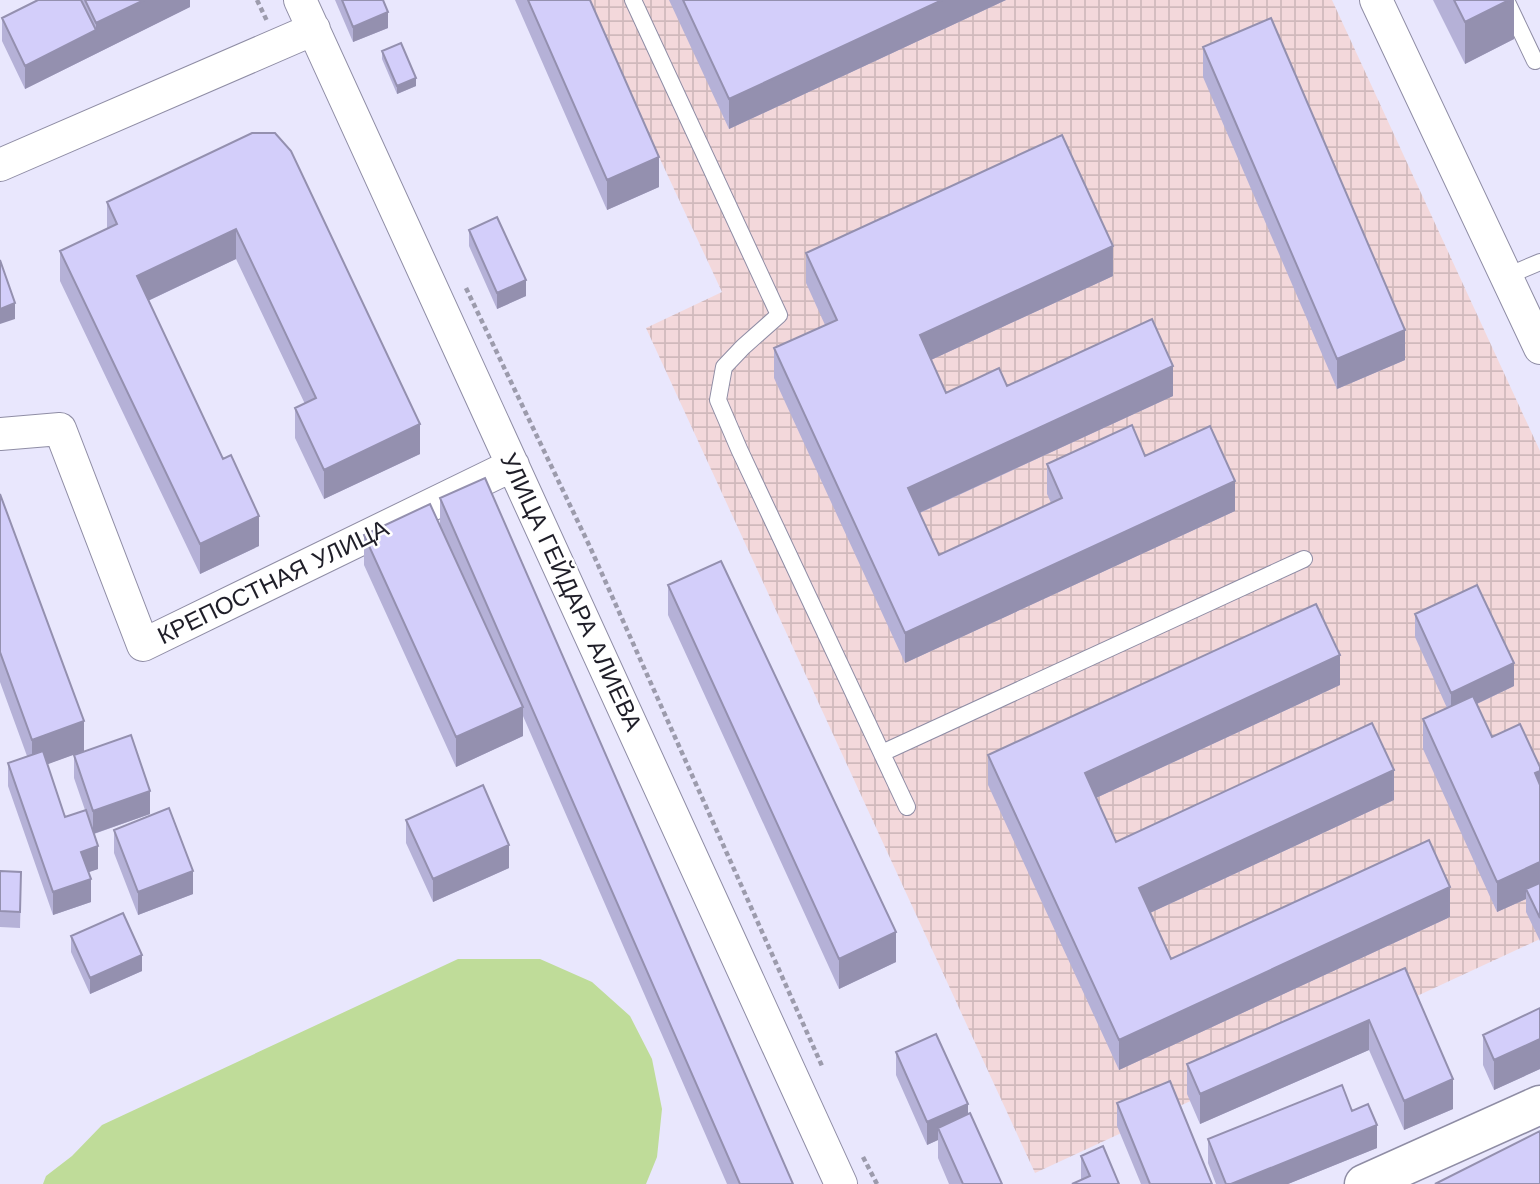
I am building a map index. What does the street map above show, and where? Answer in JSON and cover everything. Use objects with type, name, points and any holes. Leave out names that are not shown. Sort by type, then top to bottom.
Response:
[{"type":"street","name":"УЛИЦА ГЕЙДАРА АЛИЕВА","points":[[300,0],[841,1184]]},
{"type":"street","points":[[1376,0],[1540,348]]},
{"type":"street","points":[[0,165],[313,29]]},
{"type":"street","name":"КРЕПОСТНАЯ УЛИЦА","points":[[0,434],[60,429],[144,645],[513,465]]},
{"type":"street","points":[[1364,1184],[1540,1105]]},
{"type":"lane","points":[[633,0],[779,315],[724,367],[718,400],[744,461],[907,807]]},
{"type":"lane","points":[[1506,0],[1535,61]]},
{"type":"lane","points":[[1507,276],[1540,262]]},
{"type":"lane","points":[[882,753],[1304,559]]},
{"type":"path","points":[[461,278],[590,547],[822,1066]]},
{"type":"path","points":[[861,1153],[877,1184]]},
{"type":"shaded area","points":[[586,0],[1332,0],[1540,451],[1540,939],[1035,1173],[646,328],[722,292]]},
{"type":"green space","points":[[458,959],[540,959],[592,982],[630,1016],[652,1059],[662,1109],[657,1157],[646,1184],[43,1184],[46,1176],[72,1156],[102,1125]]},
{"type":"building","points":[[38,0],[81,0],[96,30],[25,66],[2,18]]},
{"type":"building","points":[[85,0],[144,0],[96,23]]},
{"type":"building","points":[[342,0],[383,0],[388,12],[353,27]]},
{"type":"building","points":[[528,0],[590,0],[659,157],[607,180]]},
{"type":"building","points":[[683,0],[942,0],[729,99]]},
{"type":"building","points":[[1454,0],[1509,0],[1465,22]]},
{"type":"building","points":[[1271,18],[1405,330],[1337,359],[1203,47]]},
{"type":"building","points":[[401,43],[416,78],[397,86],[382,51]]},
{"type":"building","points":[[252,133],[275,133],[291,151],[420,424],[324,470],[295,408],[316,398],[236,229],[137,276],[223,459],[231,455],[259,516],[200,544],[60,251],[117,224],[107,202]]},
{"type":"building","points":[[1062,135],[1113,246],[920,335],[946,393],[999,368],[1007,386],[1152,319],[1173,366],[908,488],[939,555],[1062,498],[1047,464],[1132,425],[1145,456],[1210,426],[1235,481],[905,633],[774,348],[837,320],[806,253]]},
{"type":"building","points":[[497,217],[526,280],[497,293],[469,230]]},
{"type":"building","points":[[0,260],[15,303],[0,309]]},
{"type":"building","points":[[485,478],[793,1184],[740,1184],[440,498]]},
{"type":"building","points":[[0,494],[84,721],[32,740],[0,652]]},
{"type":"building","points":[[430,504],[523,707],[456,737],[364,535]]},
{"type":"building","points":[[721,561],[896,932],[839,959],[668,585]]},
{"type":"building","points":[[1477,585],[1514,663],[1451,693],[1415,614]]},
{"type":"building","points":[[1316,604],[1340,655],[1085,773],[1116,842],[1372,723],[1394,770],[1139,888],[1171,959],[1429,840],[1450,887],[1119,1040],[988,755]]},
{"type":"building","points":[[1473,696],[1492,737],[1520,724],[1540,767],[1540,771],[1535,773],[1540,785],[1540,862],[1497,882],[1423,719]]},
{"type":"building","points":[[131,735],[150,791],[93,811],[74,755]]},
{"type":"building","points":[[43,751],[65,817],[86,810],[98,846],[81,852],[91,879],[53,892],[8,763]]},
{"type":"building","points":[[483,785],[509,845],[433,879],[406,820]]},
{"type":"building","points":[[169,808],[193,871],[138,892],[114,830]]},
{"type":"building","points":[[0,871],[21,872],[20,912],[0,911]]},
{"type":"building","points":[[1540,883],[1540,918],[1526,889]]},
{"type":"building","points":[[123,913],[142,955],[90,978],[71,936]]},
{"type":"building","points":[[1405,968],[1453,1079],[1404,1101],[1369,1020],[1200,1094],[1187,1064]]},
{"type":"building","points":[[1540,1008],[1540,1039],[1494,1060],[1483,1035]]},
{"type":"building","points":[[936,1034],[968,1104],[927,1122],[896,1052]]},
{"type":"building","points":[[1170,1081],[1212,1184],[1150,1184],[1117,1103]]},
{"type":"building","points":[[1342,1085],[1352,1111],[1368,1104],[1377,1125],[1226,1184],[1208,1139]]},
{"type":"building","points":[[970,1113],[1002,1184],[963,1184],[938,1128]]},
{"type":"building","points":[[1540,1131],[1540,1184],[1435,1184]]},
{"type":"building","points":[[1103,1146],[1119,1184],[1072,1184],[1090,1176],[1081,1156]]}]
